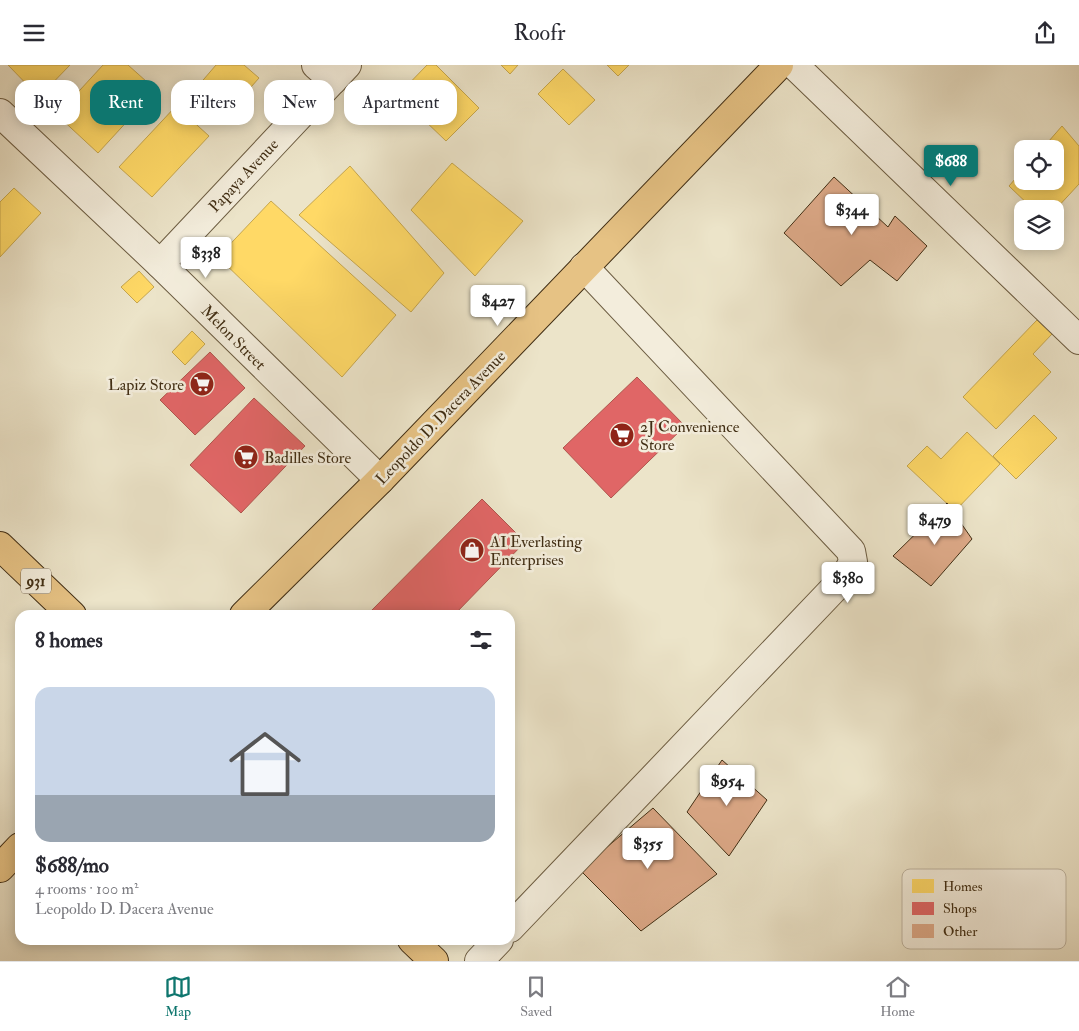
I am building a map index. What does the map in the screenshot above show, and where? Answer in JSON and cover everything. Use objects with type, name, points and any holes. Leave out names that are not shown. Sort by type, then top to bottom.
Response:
[{"type":"main road","name":"Leopoldo D. Dacera Avenue","points":[[249,610],[380,480],[779,65]]},
{"type":"main road","name":"931","points":[[0,546],[67,610]]},
{"type":"main road","points":[[0,868],[15,852]]},
{"type":"main road","points":[[417,945],[434,961]]},
{"type":"street","points":[[794,65],[1079,340]]},
{"type":"street","name":"Papaya Avenue","points":[[160,263],[332,70]]},
{"type":"street","name":"Melon Street","points":[[0,113],[160,263],[380,480]]},
{"type":"street","points":[[515,923],[845,577],[853,562],[850,551],[584,267]]},
{"type":"street","points":[[479,961],[494,945]]},
{"type":"building: Homes","points":[[8,65],[70,65],[55,80],[23,80]]},
{"type":"building: Homes","points":[[103,65],[128,65],[145,80],[90,80],[90,125],[124,125],[98,153],[68,125],[80,125],[80,90]]},
{"type":"building: Homes","points":[[216,65],[244,65],[259,78],[254,84],[254,80],[203,80]]},
{"type":"building: Homes","points":[[427,65],[436,65],[451,80],[412,80]]},
{"type":"building: Homes","points":[[501,65],[518,65],[510,74]]},
{"type":"building: Homes","points":[[607,65],[629,65],[618,76]]},
{"type":"building: Homes","points":[[563,69],[595,100],[569,125],[538,94]]},
{"type":"building: Homes","points":[[457,86],[479,108],[446,141],[429,125],[457,125]]},
{"type":"building: Homes","points":[[171,111],[171,125],[197,125],[209,136],[152,197],[119,167],[158,125],[161,125],[161,122]]},
{"type":"building: Homes","points":[[1062,126],[1079,146],[1079,184],[1064,200],[1024,200],[1009,186],[1014,180],[1014,190],[1064,190],[1064,140],[1050,140]]},
{"type":"building: Homes","points":[[452,163],[523,221],[475,276],[411,210]]},
{"type":"building: Homes","points":[[350,166],[444,273],[411,312],[299,215]]},
{"type":"building: Homes","points":[[14,188],[41,213],[0,257],[0,202]]},
{"type":"building: Homes","points":[[271,201],[396,315],[342,377],[218,257]]},
{"type":"building: Homes","points":[[139,271],[154,287],[137,303],[121,287]]},
{"type":"building: Homes","points":[[1037,320],[1052,334],[1033,354],[1051,372],[996,429],[963,397]]},
{"type":"building: Homes","points":[[192,331],[205,344],[185,365],[172,352]]},
{"type":"building: Homes","points":[[1034,415],[1057,438],[1016,479],[993,456]]},
{"type":"building: Homes","points":[[967,432],[1000,464],[955,511],[907,466],[927,446],[941,459]]},
{"type":"building: Shops","points":[[210,352],[245,388],[195,435],[160,400]]},
{"type":"building: Shops","points":[[637,377],[685,426],[611,498],[563,448]]},
{"type":"building: Shops","points":[[254,398],[305,446],[241,513],[190,465]]},
{"type":"building: Shops","points":[[482,499],[525,542],[459,610],[372,610]]},
{"type":"building: Other","points":[[834,177],[888,227],[895,216],[927,246],[897,281],[870,260],[841,286],[784,233]]},
{"type":"building: Other","points":[[947,503],[972,539],[931,586],[893,556]]},
{"type":"building: Other","points":[[722,760],[767,800],[729,856],[687,812]]},
{"type":"building: Other","points":[[653,808],[717,874],[641,931],[580,870]]},
{"type":"place","name":"Lapiz Store","points":[[202,384]]},
{"type":"place","name":"2J Convenience Store","points":[[622,435]]},
{"type":"place","name":"Badilles Store","points":[[246,457]]},
{"type":"place","name":"AI Everlasting Enterprises","points":[[472,550]]}]
